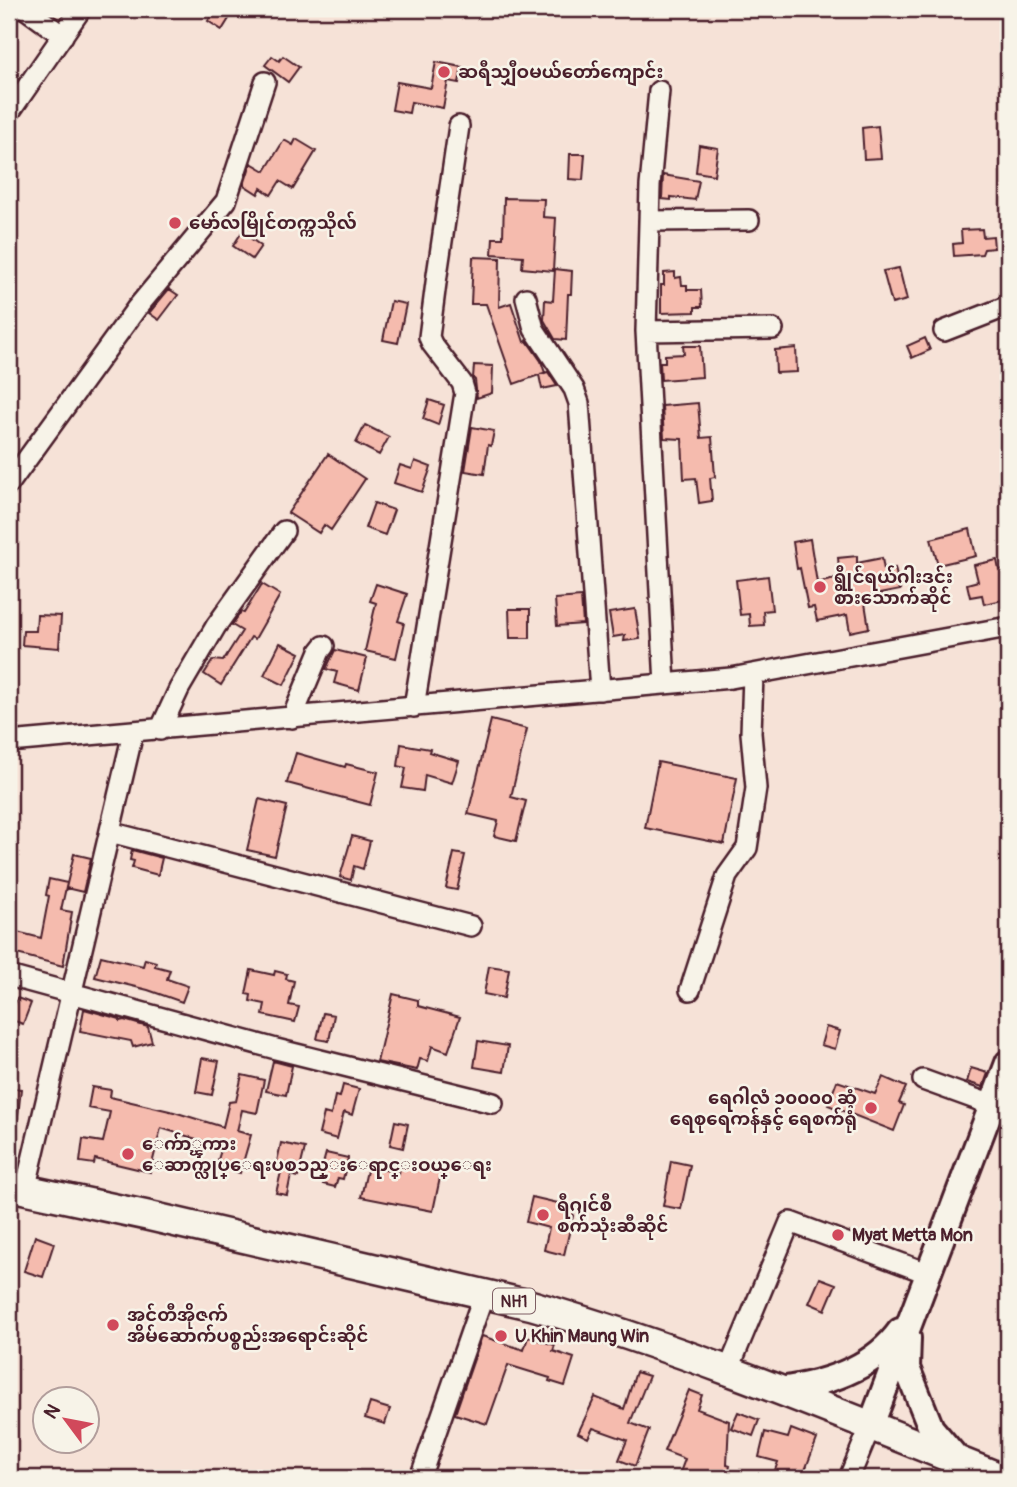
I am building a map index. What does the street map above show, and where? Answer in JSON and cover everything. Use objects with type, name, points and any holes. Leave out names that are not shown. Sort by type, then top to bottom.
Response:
[{"type":"highway","name":"NH1","points":[[17,1188],[145,1215],[584,1320],[871,1425],[1001,1478]]},
{"type":"main road","points":[[871,1425],[1008,1063]]},
{"type":"main road","points":[[780,1391],[831,1379],[878,1355],[890,1345],[912,1313]]},
{"type":"main road","points":[[912,1313],[906,1350],[907,1368],[931,1428],[960,1462]]},
{"type":"street","points":[[26,9],[63,36]]},
{"type":"street","points":[[12,104],[81,9]]},
{"type":"street","points":[[9,484],[135,309],[226,201],[265,82]]},
{"type":"street","points":[[659,91],[649,221],[646,331],[665,684]]},
{"type":"street","points":[[414,707],[466,393],[462,383],[429,337],[460,126]]},
{"type":"street","points":[[649,221],[748,220]]},
{"type":"street","points":[[526,298],[534,329],[573,389],[579,403],[600,690]]},
{"type":"street","points":[[944,331],[1008,306]]},
{"type":"street","points":[[646,331],[773,329]]},
{"type":"street","points":[[160,730],[179,689],[216,626],[284,531]]},
{"type":"street","points":[[9,742],[133,733],[753,675],[1008,627]]},
{"type":"street","points":[[292,718],[324,646]]},
{"type":"street","points":[[690,990],[727,876],[747,848],[757,788],[751,733],[753,675]]},
{"type":"street","points":[[17,1188],[73,993],[133,733]]},
{"type":"street","points":[[110,832],[471,926]]},
{"type":"street","points":[[9,976],[276,1049],[493,1103]]},
{"type":"street","points":[[923,1080],[992,1105]]},
{"type":"street","points":[[728,1371],[790,1222],[927,1273]]},
{"type":"street","points":[[420,1478],[484,1294]]},
{"type":"street","points":[[849,1478],[871,1425]]},
{"type":"building","points":[[216,9],[235,9],[222,30],[208,21]]},
{"type":"building","points":[[272,56],[279,61],[283,56],[299,67],[288,82],[265,65]]},
{"type":"building","points":[[436,62],[462,67],[459,83],[448,81],[443,108],[411,102],[409,113],[392,110],[397,82],[431,88]]},
{"type":"building","points":[[878,126],[881,158],[864,159],[862,128]]},
{"type":"building","points":[[296,139],[316,151],[293,189],[280,181],[271,195],[261,188],[258,194],[244,185],[251,163],[265,171],[284,140],[293,145]]},
{"type":"building","points":[[699,145],[718,148],[714,175],[696,172]]},
{"type":"building","points":[[570,154],[585,154],[583,180],[569,179]]},
{"type":"building","points":[[663,175],[699,181],[695,200],[671,197],[671,200],[662,199]]},
{"type":"building","points":[[504,198],[544,199],[543,217],[556,218],[553,271],[522,268],[523,256],[492,254],[493,238],[503,238]]},
{"type":"building","points":[[982,229],[983,237],[993,236],[994,248],[984,249],[982,254],[954,256],[953,244],[962,243],[961,230]]},
{"type":"building","points":[[242,232],[261,246],[252,259],[233,246]]},
{"type":"building","points":[[473,257],[500,258],[499,307],[511,303],[524,342],[527,341],[541,361],[545,373],[548,372],[557,386],[542,389],[539,375],[514,384],[486,304],[471,304]]},
{"type":"building","points":[[899,268],[907,300],[892,304],[883,271]]},
{"type":"building","points":[[555,269],[572,271],[566,340],[555,339],[544,320],[545,300],[553,301]]},
{"type":"building","points":[[675,272],[675,278],[681,277],[682,285],[687,285],[687,290],[701,290],[702,307],[695,307],[695,312],[661,313],[664,273]]},
{"type":"building","points":[[169,289],[178,295],[159,320],[149,313]]},
{"type":"building","points":[[391,301],[406,304],[398,343],[383,340]]},
{"type":"building","points":[[925,338],[930,350],[912,358],[907,346]]},
{"type":"building","points":[[683,346],[700,346],[702,377],[661,380],[660,362],[665,362],[665,355],[684,354]]},
{"type":"building","points":[[796,348],[797,372],[776,373],[775,350]]},
{"type":"building","points":[[474,365],[493,366],[492,393],[477,398],[473,378]]},
{"type":"building","points":[[429,400],[444,405],[438,425],[423,419]]},
{"type":"building","points":[[698,403],[701,438],[712,437],[715,477],[710,478],[712,501],[699,503],[696,478],[684,479],[682,439],[664,438],[662,406]]},
{"type":"building","points":[[365,425],[389,437],[379,455],[356,443]]},
{"type":"building","points":[[472,427],[494,431],[491,446],[488,445],[484,474],[465,471]]},
{"type":"building","points":[[328,454],[365,479],[331,530],[324,525],[319,533],[288,513]]},
{"type":"building","points":[[415,461],[431,467],[422,492],[394,483],[400,465],[412,469]]},
{"type":"building","points":[[374,503],[394,510],[385,535],[365,528]]},
{"type":"building","points":[[970,529],[976,556],[938,565],[931,539]]},
{"type":"building","points":[[810,539],[817,583],[840,578],[838,558],[857,556],[857,563],[882,558],[884,570],[895,568],[900,590],[864,597],[869,628],[850,632],[847,615],[817,621],[814,607],[808,608],[793,542]]},
{"type":"building","points":[[997,560],[999,570],[1008,568],[1008,599],[984,604],[982,595],[970,597],[967,584],[978,581],[974,565]]},
{"type":"building","points":[[768,576],[772,610],[763,611],[764,625],[750,626],[749,614],[740,615],[736,580]]},
{"type":"building","points":[[262,584],[280,595],[255,639],[251,637],[221,685],[204,674],[213,660],[223,661],[242,631],[232,625],[241,612],[244,613]]},
{"type":"building","points":[[376,584],[407,594],[398,621],[404,623],[396,658],[365,651],[376,603],[370,601]]},
{"type":"building","points":[[581,597],[583,624],[557,626],[555,599]]},
{"type":"building","points":[[509,609],[530,609],[530,638],[510,638]]},
{"type":"building","points":[[635,609],[640,639],[624,641],[625,635],[613,637],[609,613]]},
{"type":"building","points":[[37,615],[61,616],[59,648],[22,645],[23,631],[36,631]]},
{"type":"building","points":[[280,643],[300,653],[284,685],[264,675]]},
{"type":"building","points":[[335,650],[367,658],[359,690],[334,683],[337,672],[326,669]]},
{"type":"building","points":[[491,720],[527,729],[511,797],[526,801],[516,841],[494,836],[498,821],[468,814]]},
{"type":"building","points":[[401,744],[430,749],[429,752],[459,761],[452,783],[425,775],[423,791],[402,788],[406,768],[398,766]]},
{"type":"building","points":[[296,753],[345,767],[346,764],[378,772],[370,805],[287,783]]},
{"type":"building","points":[[658,762],[737,778],[724,844],[645,828]]},
{"type":"building","points":[[259,799],[287,806],[275,856],[247,850]]},
{"type":"building","points":[[352,836],[370,841],[363,869],[354,866],[351,880],[340,877]]},
{"type":"building","points":[[132,850],[162,858],[158,875],[132,868]]},
{"type":"building","points":[[454,853],[465,855],[457,890],[446,888]]},
{"type":"building","points":[[74,854],[91,858],[83,892],[66,888]]},
{"type":"building","points":[[49,879],[67,883],[61,910],[72,912],[63,966],[9,952],[9,930],[41,938],[49,896],[46,895]]},
{"type":"building","points":[[101,956],[143,966],[145,959],[156,962],[155,966],[170,970],[167,979],[188,986],[182,1002],[148,990],[95,977]]},
{"type":"building","points":[[489,966],[509,969],[504,998],[484,994]]},
{"type":"building","points":[[251,970],[274,975],[275,971],[287,974],[286,979],[294,981],[289,1005],[299,1007],[295,1022],[263,1015],[265,1004],[250,1001],[251,995],[246,994]]},
{"type":"building","points":[[393,994],[418,1000],[418,1006],[460,1017],[448,1052],[432,1046],[428,1061],[420,1059],[417,1070],[377,1062]]},
{"type":"building","points":[[17,998],[31,1003],[23,1024],[9,1019]]},
{"type":"building","points":[[84,1009],[148,1027],[152,1042],[133,1047],[131,1041],[80,1031]]},
{"type":"building","points":[[323,1013],[334,1015],[329,1041],[317,1039]]},
{"type":"building","points":[[826,1027],[840,1031],[835,1049],[821,1045]]},
{"type":"building","points":[[478,1041],[508,1046],[504,1072],[474,1067]]},
{"type":"building","points":[[202,1058],[219,1061],[212,1095],[196,1092]]},
{"type":"building","points":[[273,1061],[292,1066],[286,1095],[266,1091]]},
{"type":"building","points":[[971,1068],[988,1073],[983,1087],[967,1082]]},
{"type":"building","points":[[242,1075],[264,1080],[257,1113],[242,1110],[237,1131],[251,1135],[240,1173],[216,1166],[222,1147],[161,1128],[150,1172],[95,1159],[94,1164],[80,1162],[83,1139],[103,1142],[110,1112],[88,1108],[92,1087],[111,1090],[110,1097],[223,1127],[229,1102],[236,1101]]},
{"type":"building","points":[[883,1077],[906,1087],[899,1103],[904,1105],[894,1131],[828,1105],[837,1081],[875,1094]]},
{"type":"building","points":[[343,1085],[359,1089],[352,1115],[344,1112],[337,1139],[319,1134],[324,1113],[331,1115],[335,1096],[340,1097]]},
{"type":"building","points":[[9,1088],[21,1089],[16,1133],[9,1133]]},
{"type":"building","points":[[395,1121],[408,1124],[403,1148],[390,1145]]},
{"type":"building","points":[[281,1143],[305,1148],[298,1177],[291,1175],[287,1195],[276,1193],[281,1172],[275,1171]]},
{"type":"building","points":[[326,1153],[348,1158],[343,1179],[338,1178],[335,1187],[323,1184],[325,1176],[320,1175]]},
{"type":"building","points":[[671,1161],[690,1165],[681,1209],[663,1206]]},
{"type":"building","points":[[401,1165],[441,1173],[433,1211],[361,1197],[368,1166],[399,1173]]},
{"type":"building","points":[[532,1197],[575,1207],[564,1255],[544,1250],[549,1228],[526,1222]]},
{"type":"building","points":[[35,1236],[54,1243],[43,1277],[24,1271]]},
{"type":"building","points":[[820,1278],[836,1284],[825,1310],[809,1303]]},
{"type":"building","points":[[482,1336],[524,1350],[528,1337],[555,1345],[553,1351],[574,1358],[565,1386],[549,1381],[550,1378],[508,1365],[487,1424],[455,1414]]},
{"type":"building","points":[[636,1372],[649,1376],[630,1423],[649,1430],[635,1466],[619,1460],[627,1440],[593,1428],[588,1438],[578,1433],[595,1397],[624,1409]]},
{"type":"building","points":[[689,1390],[702,1395],[697,1409],[729,1421],[727,1465],[730,1466],[727,1478],[678,1478],[685,1459],[664,1451]]},
{"type":"building","points":[[370,1403],[390,1409],[385,1424],[365,1418]]},
{"type":"building","points":[[738,1412],[759,1420],[753,1436],[731,1428]]},
{"type":"building","points":[[791,1429],[817,1439],[802,1478],[772,1478],[778,1462],[759,1457],[765,1432],[788,1438]]},
{"type":"place","name":"ဆရီသျှီဝမယ်တော်ကျောင်း","points":[[444,72]]},
{"type":"place","name":"မော်လမြိုင်တက္ကသိုလ်","points":[[175,223]]},
{"type":"place","name":"ရွိုင်ရယ်ဂါးဒင်း စားသောက်ဆိုင်","points":[[820,587]]},
{"type":"place","name":"ရေဂါလံ ၁၀၀၀၀ ဆံ့ ရေစုရေကန်နှင့် ရေစက်ရုံ","points":[[871,1108]]},
{"type":"place","name":"ေက်ာ္ၾကား ေဆာက္လုပ္ေရးပစၥည္းေရာင္းဝယ္ေရး","points":[[128,1154]]},
{"type":"place","name":"ရီဂျင်စီ စက်သုံးဆီဆိုင်","points":[[543,1215]]},
{"type":"place","name":"Myat Metta Mon","points":[[838,1235]]},
{"type":"place","name":"အင်တီအိုဇက် အိမ်ဆောက်ပစ္စည်းအရောင်းဆိုင်","points":[[113,1325]]},
{"type":"place","name":"U Khin Maung Win","points":[[501,1336]]}]
